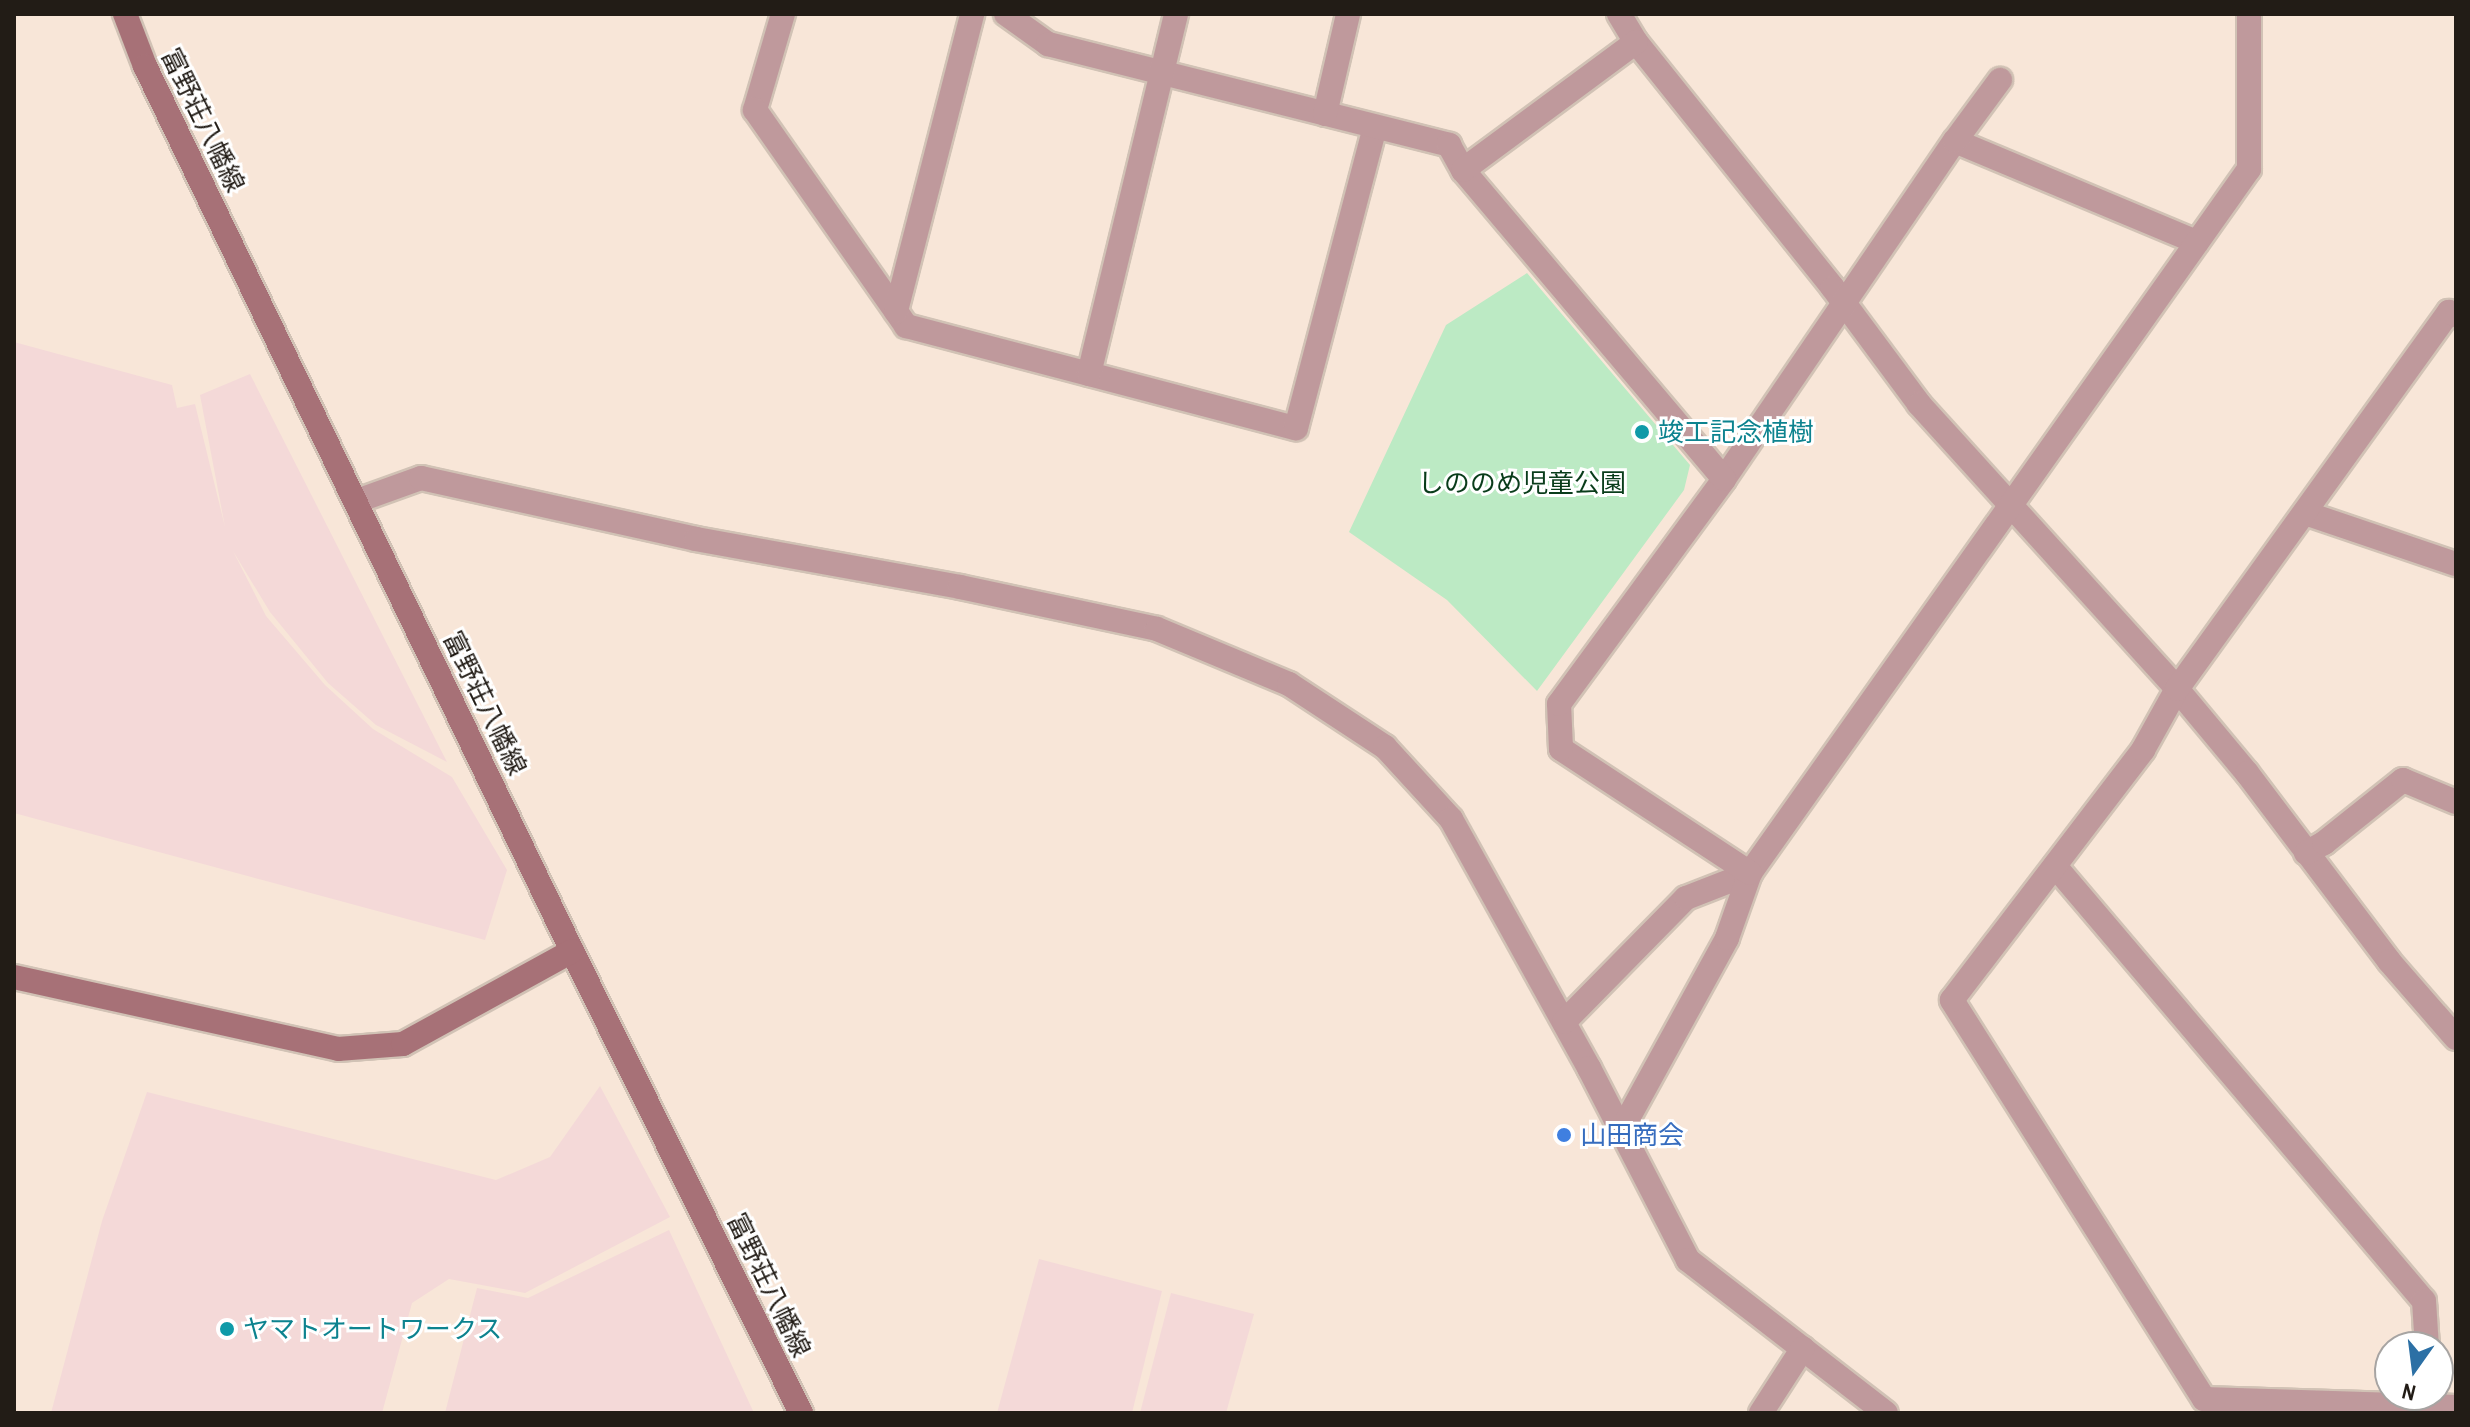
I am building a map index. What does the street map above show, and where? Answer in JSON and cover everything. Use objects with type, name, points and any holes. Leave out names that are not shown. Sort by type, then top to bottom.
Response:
[{"type":"main road","name":"富野荘八幡線","points":[[125,14],[145,66],[572,951],[801,1413]]},
{"type":"main road","points":[[14,977],[338,1049],[403,1044],[572,951]]},
{"type":"street","points":[[783,14],[755,110],[906,326],[1296,428],[1375,127]]},
{"type":"street","points":[[896,311],[972,14]]},
{"type":"street","points":[[1006,14],[1048,44],[1449,145],[1463,170],[1724,479]]},
{"type":"street","points":[[1089,374],[1176,14]]},
{"type":"street","points":[[1325,114],[1348,14]]},
{"type":"street","points":[[1619,14],[1636,42],[1844,303],[1919,404],[2177,689],[2247,773],[2389,961],[2456,1038]]},
{"type":"street","points":[[1620,1133],[1727,938],[1750,873],[2249,169],[2249,14]]},
{"type":"street","points":[[1463,170],[1636,42]]},
{"type":"street","points":[[1750,873],[1561,749],[1559,704],[1724,479],[2000,80]]},
{"type":"street","points":[[1955,141],[2197,242]]},
{"type":"street","points":[[2374,1401],[2201,1406],[1952,1000],[2143,750],[2177,689],[2454,310]]},
{"type":"street","points":[[357,501],[421,478],[696,539],[960,587],[1157,629],[1289,684],[1385,747],[1451,819],[1564,1022],[1688,1260],[1886,1413]]},
{"type":"street","points":[[2305,513],[2456,564]]},
{"type":"street","points":[[2306,853],[2403,780],[2456,802]]},
{"type":"street","points":[[2055,866],[2424,1301],[2426,1331]]},
{"type":"street","points":[[1564,1022],[1686,898],[1750,873]]},
{"type":"street","points":[[1761,1413],[1803,1348]]},
{"type":"shaded area","points":[[14,342],[172,385],[177,408],[195,404],[225,527],[200,395],[250,374],[447,762],[376,725],[328,683],[270,612],[233,551],[266,616],[325,685],[373,729],[452,777],[507,870],[485,940],[14,813]]},
{"type":"shaded area","points":[[600,1086],[670,1217],[525,1293],[449,1279],[412,1303],[382,1413],[51,1413],[102,1221],[147,1092],[496,1180],[550,1157]]},
{"type":"shaded area","points":[[669,1230],[754,1413],[445,1413],[477,1288],[528,1298]]},
{"type":"shaded area","points":[[1039,1259],[1162,1291],[1132,1413],[997,1413]]},
{"type":"shaded area","points":[[1171,1293],[1254,1314],[1226,1413],[1140,1413]]},
{"type":"green space","name":"しののめ児童公園","points":[[1527,273],[1690,465],[1684,490],[1537,691],[1447,600],[1349,532],[1446,325]]},
{"type":"place","name":"竣工記念植樹","points":[[1642,432]]},
{"type":"place","name":"山田商会","points":[[1564,1135]]},
{"type":"place","name":"ヤマトオートワークス","points":[[227,1329]]}]
